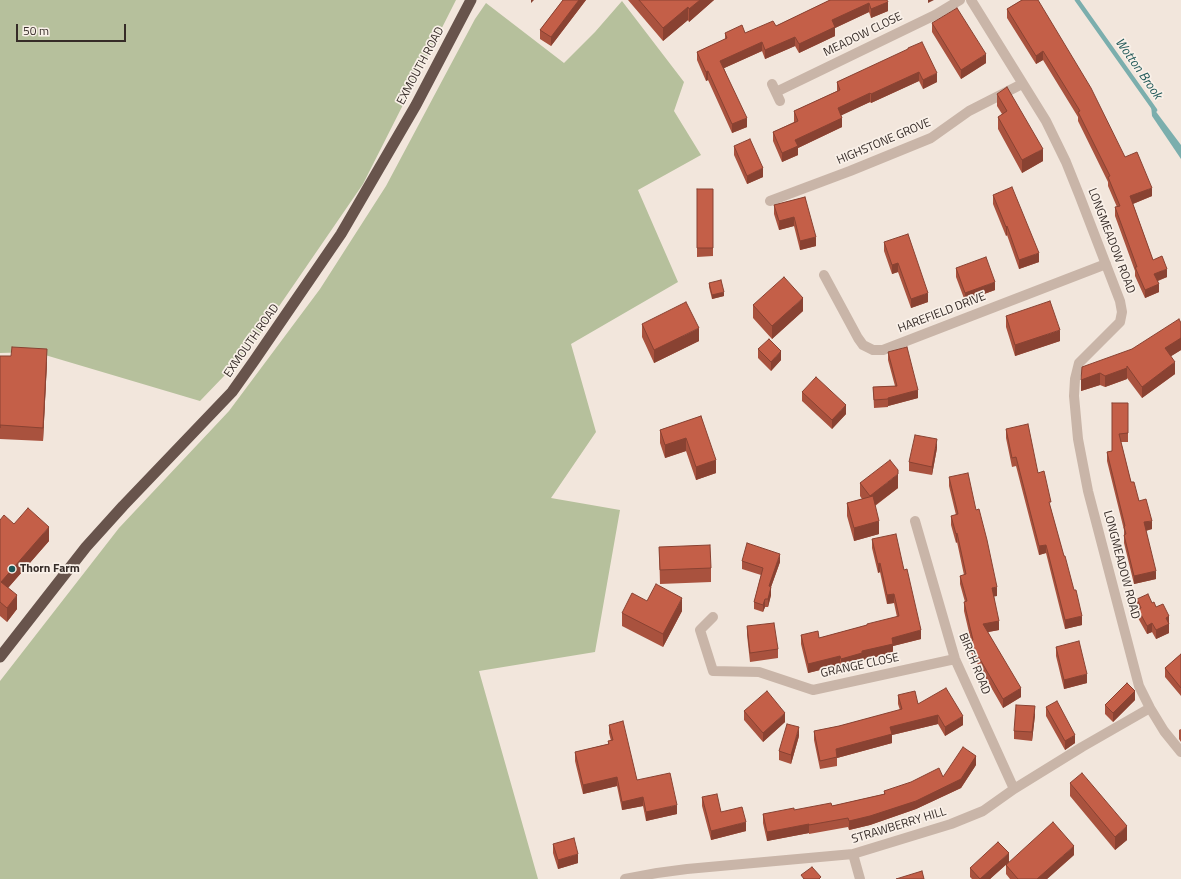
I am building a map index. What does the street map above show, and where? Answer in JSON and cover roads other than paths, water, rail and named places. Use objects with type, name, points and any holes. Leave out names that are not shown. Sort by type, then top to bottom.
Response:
[{"type":"highway","name":"EXMOUTH ROAD","points":[[0,657],[86,548],[123,506],[232,392],[341,234],[416,105],[471,0]]},
{"type":"street","name":"MEADOW CLOSE","points":[[780,101],[774,88],[935,15],[960,0]]},
{"type":"street","name":"LONGMEADOW ROAD","points":[[971,0],[1046,121],[1066,162],[1120,301],[1122,312],[1120,322],[1079,363],[1075,379],[1074,396],[1078,439],[1088,491],[1139,686],[1164,731],[1181,752]]},
{"type":"street","name":"HIGHSTONE GROVE","points":[[770,201],[850,172],[931,138],[969,111],[1022,84]]},
{"type":"street","name":"HAREFIELD DRIVE","points":[[824,275],[863,346],[873,350],[883,350],[1106,264]]},
{"type":"street","name":"BIRCH ROAD","points":[[915,521],[955,659],[1014,789]]},
{"type":"street","name":"GRANGE CLOSE","points":[[713,617],[700,630],[713,672],[759,672],[813,690],[955,659]]},
{"type":"street","name":"STRAWBERRY HILL","points":[[625,879],[687,869],[853,854],[951,824],[983,811],[1014,789],[1082,747],[1150,708]]},
{"type":"street","points":[[853,854],[860,879]]},
{"type":"water","points":[[1151,105],[1181,145],[1181,159],[1152,116]]},
{"type":"waterway","name":"Wotton Brook","points":[[1077,0],[1155,110]]},
{"type":"place","name":"Thorn Farm","points":[[12,569]]}]
